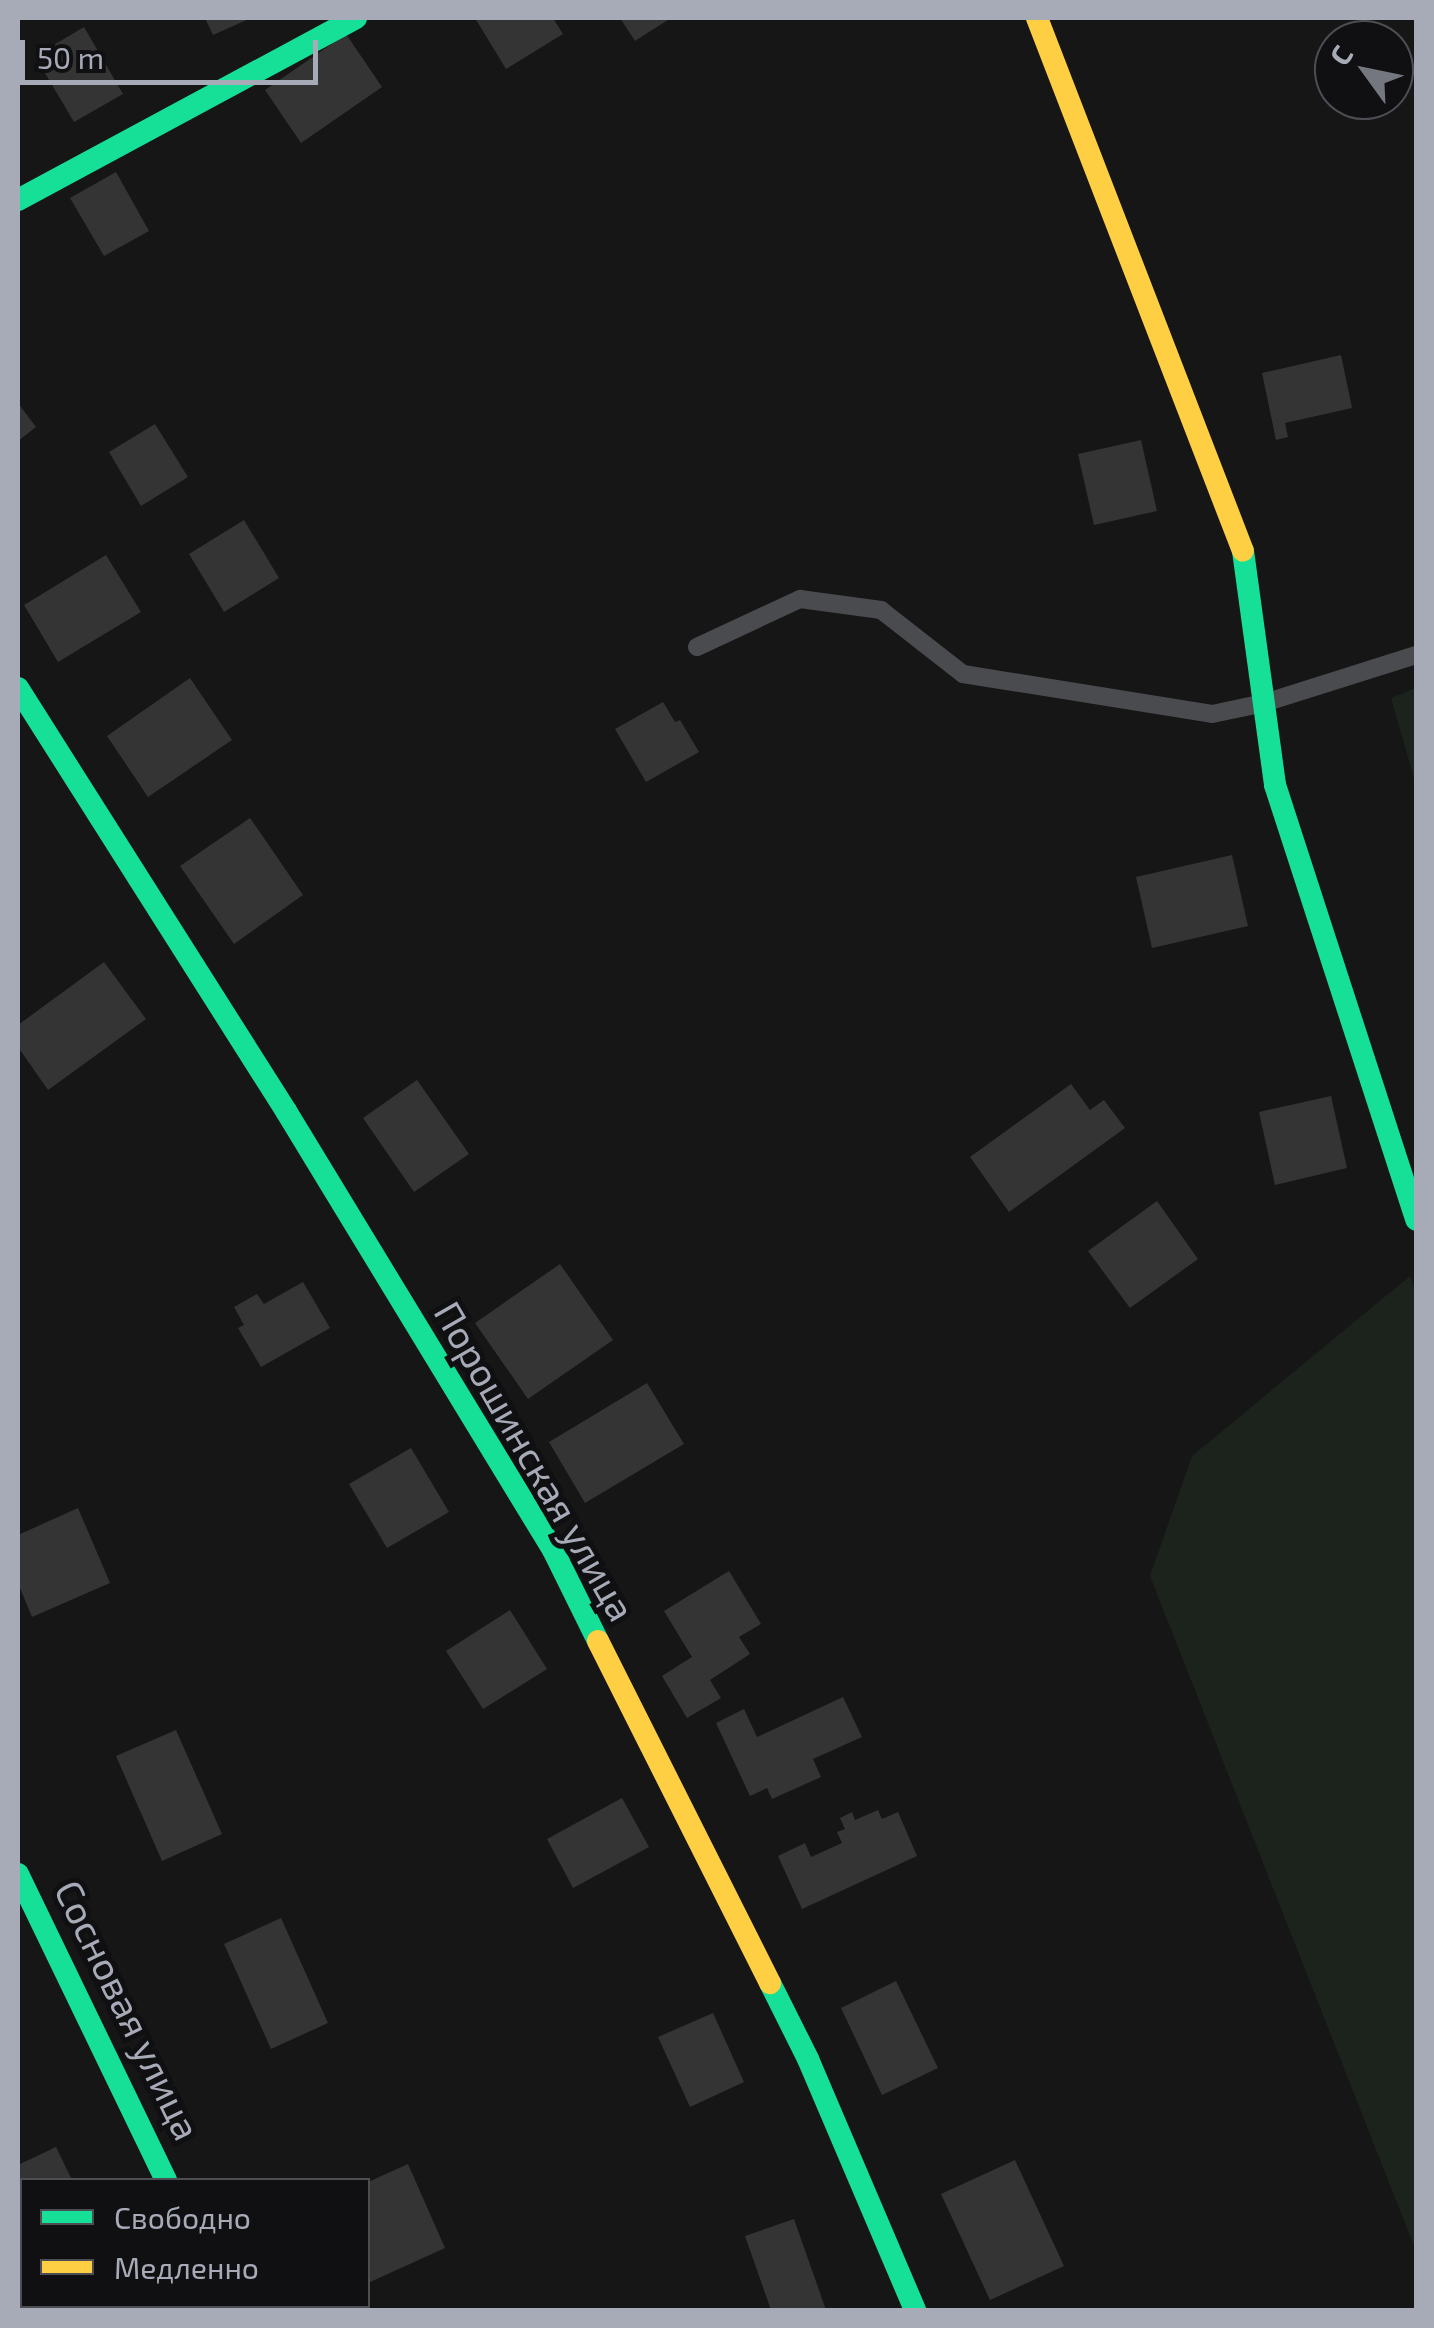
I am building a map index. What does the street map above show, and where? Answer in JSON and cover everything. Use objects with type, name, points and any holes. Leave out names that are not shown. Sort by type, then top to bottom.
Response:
[{"type":"street","points":[[18,200],[356,18]]},
{"type":"street","points":[[1038,18],[1242,543],[1276,785],[1416,1220]]},
{"type":"street","name":"Порошинская улица","points":[[18,688],[286,1111],[554,1550],[808,2060],[916,2310]]},
{"type":"street","name":"Сосновая улица","points":[[18,1874],[165,2178]]},
{"type":"lane","points":[[697,647],[800,599],[881,610],[963,674],[1212,714],[1264,703],[1416,655]]},
{"type":"shaded area","points":[[1416,688],[1416,785],[1391,698]]},
{"type":"shaded area","points":[[1410,1276],[1416,1294],[1416,2251],[1150,1576],[1192,1456]]},
{"type":"building","points":[[205,18],[251,18],[213,35]]},
{"type":"building","points":[[475,18],[553,18],[563,34],[506,69]]},
{"type":"building","points":[[620,18],[671,18],[635,41]]},
{"type":"building","points":[[84,27],[123,94],[74,122],[35,56]]},
{"type":"building","points":[[346,34],[382,87],[301,143],[265,90]]},
{"type":"building","points":[[116,172],[149,231],[104,256],[70,198]]},
{"type":"building","points":[[1341,355],[1352,408],[1285,423],[1288,437],[1276,440],[1262,373]]},
{"type":"building","points":[[18,403],[36,427],[18,441]]},
{"type":"building","points":[[155,424],[188,477],[141,506],[109,452]]},
{"type":"building","points":[[1141,440],[1157,511],[1094,525],[1078,454]]},
{"type":"building","points":[[244,520],[279,578],[224,612],[189,554]]},
{"type":"building","points":[[106,555],[141,612],[58,662],[24,605]]},
{"type":"building","points":[[190,678],[232,740],[148,797],[107,736]]},
{"type":"building","points":[[663,702],[675,722],[680,720],[699,752],[646,782],[615,729]]},
{"type":"building","points":[[250,818],[303,895],[234,944],[180,866]]},
{"type":"building","points":[[1232,855],[1248,926],[1152,948],[1136,877]]},
{"type":"building","points":[[104,962],[146,1019],[48,1090],[18,1047],[18,1025]]},
{"type":"building","points":[[417,1080],[469,1154],[414,1192],[363,1118]]},
{"type":"building","points":[[1071,1084],[1090,1110],[1104,1100],[1125,1128],[1009,1212],[970,1157]]},
{"type":"building","points":[[1331,1096],[1347,1168],[1275,1185],[1259,1112]]},
{"type":"building","points":[[1157,1201],[1198,1259],[1130,1308],[1088,1251]]},
{"type":"building","points":[[560,1264],[613,1340],[528,1399],[475,1323]]},
{"type":"building","points":[[303,1282],[330,1328],[261,1367],[238,1328],[244,1325],[234,1307],[257,1294],[264,1304]]},
{"type":"building","points":[[647,1383],[684,1444],[585,1503],[549,1442]]},
{"type":"building","points":[[411,1448],[449,1512],[387,1548],[349,1484]]},
{"type":"building","points":[[78,1508],[110,1583],[32,1617],[18,1583],[18,1535]]},
{"type":"building","points":[[729,1571],[761,1624],[739,1637],[750,1654],[710,1680],[721,1698],[687,1718],[662,1676],[692,1657],[664,1611]]},
{"type":"building","points":[[510,1610],[547,1669],[483,1709],[446,1651]]},
{"type":"building","points":[[843,1697],[862,1737],[813,1759],[821,1777],[772,1799],[767,1788],[750,1796],[716,1723],[744,1709],[757,1737]]},
{"type":"building","points":[[176,1730],[222,1834],[162,1861],[116,1756]]},
{"type":"building","points":[[622,1798],[649,1847],[573,1888],[547,1839]]},
{"type":"building","points":[[878,1810],[882,1819],[898,1812],[917,1856],[802,1909],[778,1856],[805,1843],[811,1857],[842,1843],[837,1832],[845,1829],[840,1818],[852,1812],[855,1820]]},
{"type":"building","points":[[281,1918],[328,2023],[271,2049],[224,1944]]},
{"type":"building","points":[[896,1981],[938,2068],[882,2095],[841,2008]]},
{"type":"building","points":[[713,2013],[744,2082],[690,2107],[658,2037]]},
{"type":"building","points":[[56,2147],[71,2178],[20,2178],[20,2262],[18,2257],[18,2165]]},
{"type":"building","points":[[1015,2160],[1064,2266],[990,2300],[941,2194]]},
{"type":"building","points":[[408,2164],[445,2248],[370,2282],[370,2181]]},
{"type":"building","points":[[794,2219],[826,2310],[771,2310],[745,2236]]},
{"type":"traffic: fast","points":[[18,200],[356,18]]},
{"type":"traffic: fast","points":[[1243,551],[1275,785],[1416,1220]]},
{"type":"traffic: fast","points":[[18,688],[286,1111],[553,1550],[598,1641]]},
{"type":"traffic: fast","points":[[18,1874],[165,2178]]},
{"type":"traffic: fast","points":[[770,1983],[808,2059],[915,2310]]},
{"type":"traffic: slow","points":[[1037,18],[1243,551]]},
{"type":"traffic: slow","points":[[598,1641],[770,1983]]}]
